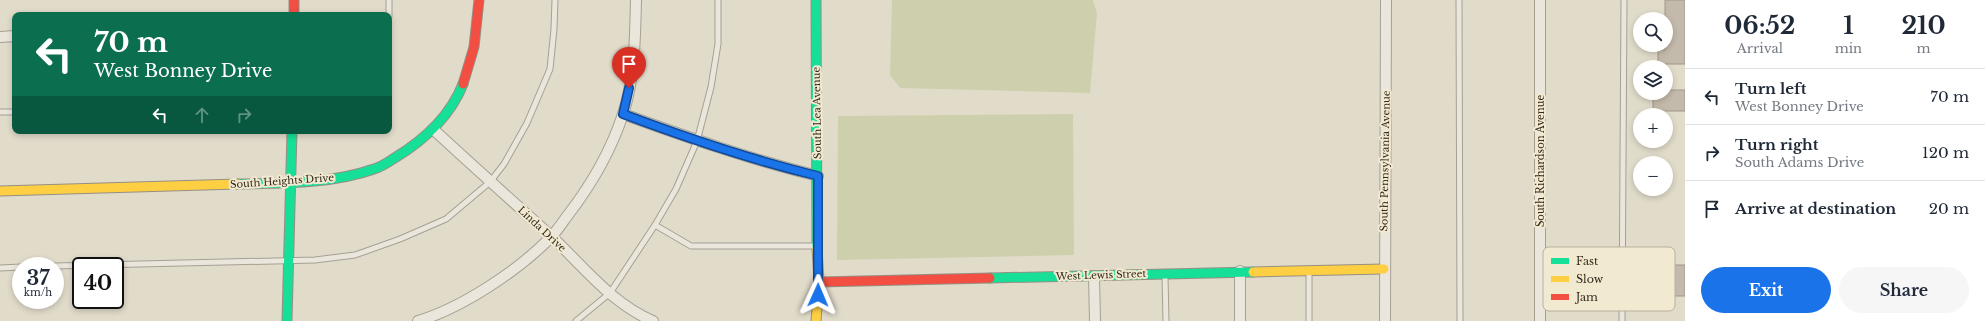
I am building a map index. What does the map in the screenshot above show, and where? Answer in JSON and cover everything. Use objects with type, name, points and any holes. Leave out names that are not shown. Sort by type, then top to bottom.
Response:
[{"type":"street","points":[[294,0],[294,12]]},
{"type":"street","name":"South Heights Drive","points":[[0,191],[291,183],[335,178],[373,170],[411,148],[434,130],[448,111],[467,77],[478,30],[479,0]]},
{"type":"street","points":[[424,320],[457,306],[512,269],[551,237],[579,200],[602,164],[623,114],[631,74],[636,0]]},
{"type":"street","name":"South Lea Avenue","points":[[816,0],[818,176],[817,246],[819,282],[816,321]]},
{"type":"street","name":"South Pennsylvania Avenue","points":[[1385,321],[1386,0]]},
{"type":"street","name":"South Richardson Avenue","points":[[1540,0],[1540,321]]},
{"type":"street","points":[[0,37],[12,36]]},
{"type":"street","points":[[623,114],[697,141],[772,165],[818,176]]},
{"type":"street","name":"Linda Drive","points":[[434,130],[610,293],[634,313],[653,321]]},
{"type":"street","points":[[287,321],[292,134]]},
{"type":"street","name":"West Lewis Street","points":[[819,282],[1240,271],[1384,269]]},
{"type":"street","points":[[1240,271],[1240,321]]},
{"type":"street","points":[[1094,276],[1094,321]]},
{"type":"street","points":[[811,321],[816,321]]},
{"type":"lane","points":[[389,0],[389,12]]},
{"type":"lane","points":[[64,266],[315,260],[355,255],[400,239],[446,219],[490,182],[504,164],[527,123],[550,69],[555,0]]},
{"type":"lane","points":[[576,321],[610,293],[655,226],[676,189],[697,141],[711,87],[718,44],[718,0]]},
{"type":"lane","points":[[1459,0],[1460,321]]},
{"type":"lane","points":[[1622,247],[1624,0]]},
{"type":"lane","points":[[0,112],[12,112]]},
{"type":"lane","points":[[655,226],[691,246],[817,246]]},
{"type":"lane","points":[[0,268],[12,267]]},
{"type":"lane","points":[[1309,270],[1310,321]]},
{"type":"lane","points":[[1165,273],[1166,321]]},
{"type":"lane","points":[[1622,311],[1622,321]]},
{"type":"green space","points":[[892,0],[1093,0],[1097,13],[1090,93],[900,88],[890,75]]},
{"type":"green space","points":[[1073,114],[1074,255],[837,260],[838,116]]},
{"type":"building","points":[[1665,0],[1685,0],[1685,64],[1673,64],[1673,60],[1658,60],[1658,52],[1673,52],[1673,12],[1665,12]]},
{"type":"building","points":[[1673,90],[1685,90],[1685,111],[1673,111],[1673,108],[1653,108],[1653,100],[1673,100]]},
{"type":"building","points":[[1675,265],[1685,265],[1685,296],[1675,296]]},
{"type":"traffic: fast","points":[[816,0],[817,248]]},
{"type":"traffic: fast","points":[[238,184],[307,182],[341,178],[379,167],[404,152],[425,136],[451,107],[463,84]]},
{"type":"traffic: fast","points":[[287,321],[292,134]]},
{"type":"traffic: fast","points":[[990,278],[1253,272]]},
{"type":"traffic: slow","points":[[0,191],[238,184]]},
{"type":"traffic: slow","points":[[816,321],[819,282],[817,248]]},
{"type":"traffic: slow","points":[[1253,272],[1384,269]]},
{"type":"traffic: jam","points":[[294,0],[294,12]]},
{"type":"traffic: jam","points":[[463,84],[474,47],[479,0]]},
{"type":"traffic: jam","points":[[819,282],[990,278]]},
{"type":"route","points":[[629,88],[623,114],[697,141],[772,165],[818,176],[818,295]]}]
